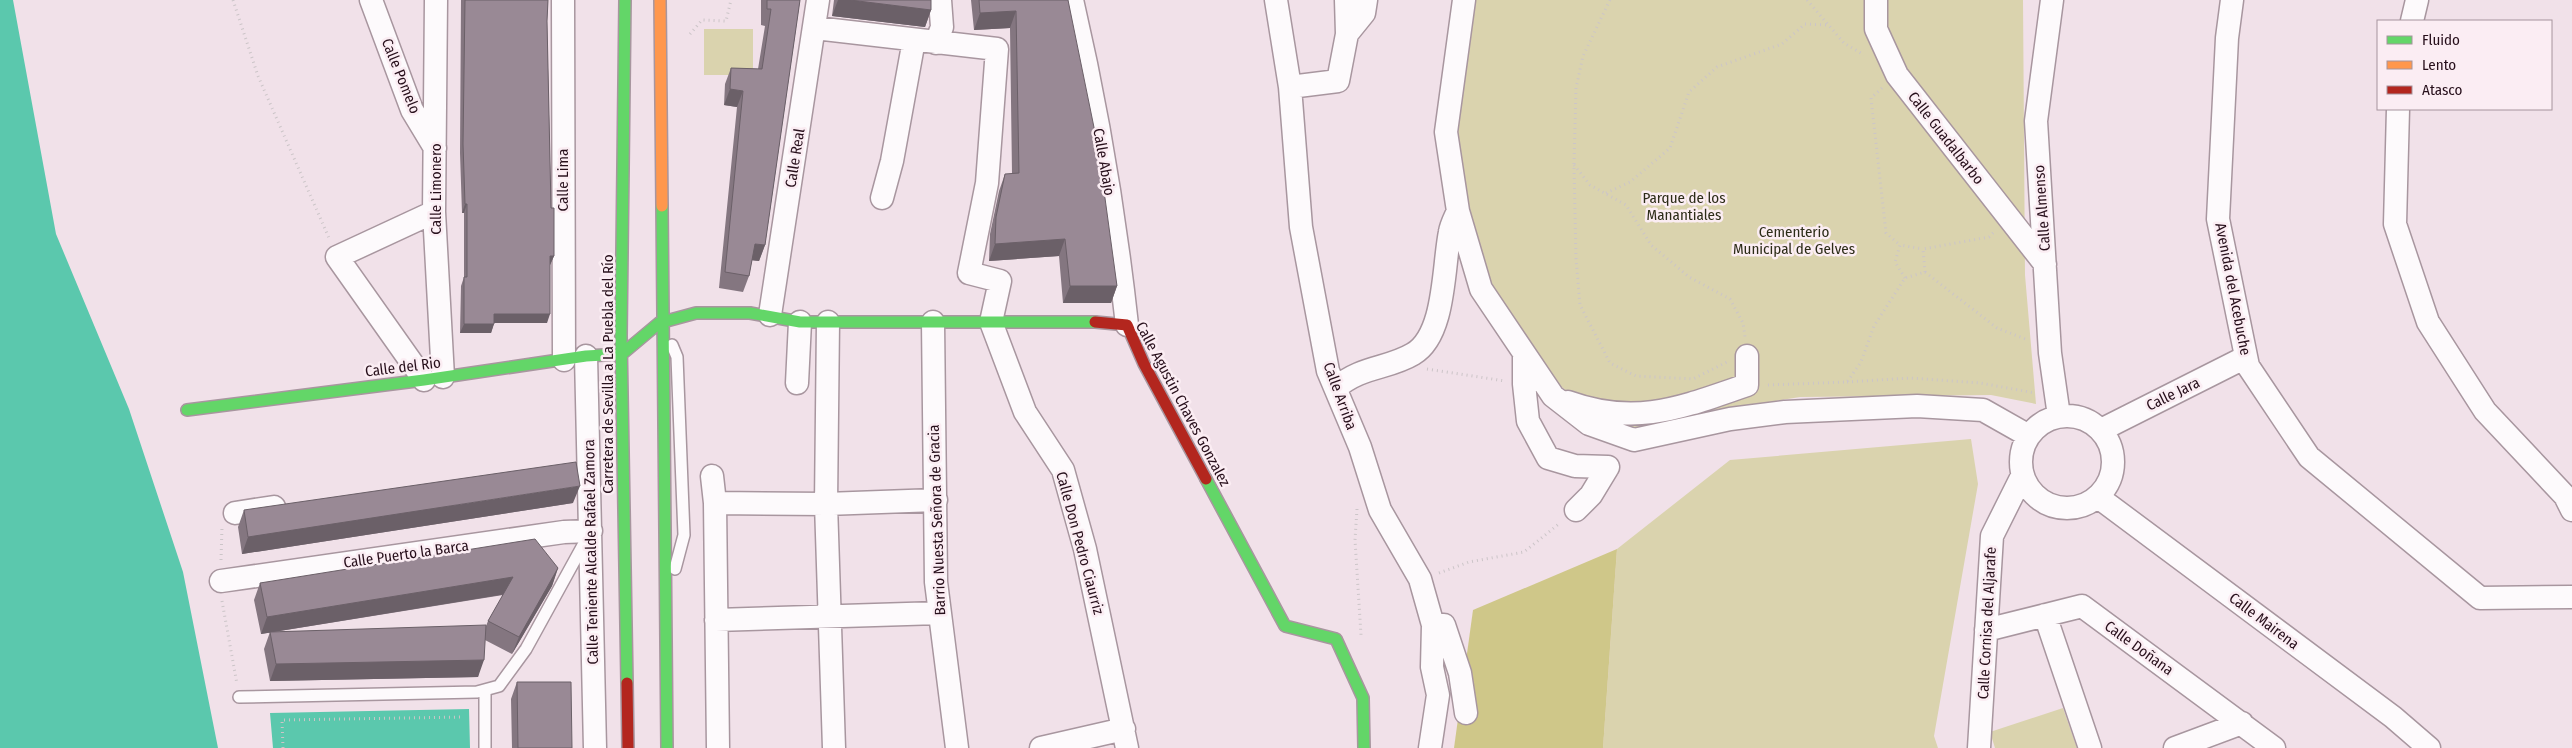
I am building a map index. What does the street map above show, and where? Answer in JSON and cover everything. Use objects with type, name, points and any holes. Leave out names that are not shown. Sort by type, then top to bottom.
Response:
[{"type":"main road","name":"Carretera de Sevilla a La Puebla del Río","points":[[625,0],[622,354],[628,748]]},
{"type":"main road","points":[[660,0],[667,748]]},
{"type":"main road","name":"Calle Agustin Chaves Gonzalez","points":[[662,321],[695,312],[770,315],[800,322],[1082,321],[1127,325],[1144,364],[1285,626],[1336,639],[1363,698],[1364,748]]},
{"type":"main road","points":[[622,354],[662,321]]},
{"type":"main road","name":"Calle del Rio","points":[[187,410],[434,379],[586,356],[622,354]]},
{"type":"street","name":"Calle Pomelo","points":[[371,0],[412,110],[435,149]]},
{"type":"street","name":"Calle Limonero","points":[[434,379],[436,0]]},
{"type":"street","name":"Calle Lima","points":[[563,0],[564,360]]},
{"type":"street","name":"Calle Real","points":[[770,315],[818,0]]},
{"type":"street","points":[[936,43],[942,27],[940,0]]},
{"type":"street","name":"Calle Abajo","points":[[1072,0],[1089,71],[1115,226],[1127,325]]},
{"type":"street","name":"Calle Arriba","points":[[1276,0],[1290,87],[1301,227],[1328,371],[1360,447],[1380,510],[1420,579],[1433,625],[1432,667],[1438,695],[1430,748]]},
{"type":"street","points":[[1290,87],[1338,81],[1347,34],[1346,0]]},
{"type":"street","points":[[1347,34],[1364,13],[1366,0]]},
{"type":"street","points":[[1464,0],[1446,132],[1458,211],[1481,289],[1553,396],[1589,424],[1634,440],[1730,419],[1785,412],[1916,406],[1983,410],[2029,436]]},
{"type":"street","name":"Calle Guadalbarbo","points":[[1876,0],[1876,30],[1897,75],[2045,264]]},
{"type":"street","name":"Calle Almenso","points":[[2052,0],[2036,120],[2050,349],[2058,406]]},
{"type":"street","name":"Avenida del Acebuche","points":[[2232,0],[2227,38],[2218,219],[2248,366],[2309,457],[2480,598],[2572,597]]},
{"type":"street","points":[[2412,20],[2417,0]]},
{"type":"street","points":[[815,28],[997,49],[987,183],[969,273],[1000,281],[991,322]]},
{"type":"street","points":[[882,198],[892,161],[914,40]]},
{"type":"street","points":[[2398,110],[2395,224],[2428,322],[2485,410],[2565,496],[2572,510]]},
{"type":"street","points":[[1336,388],[1349,377],[1414,354],[1431,333],[1441,303],[1450,231],[1458,211]]},
{"type":"street","points":[[434,212],[337,257],[434,379]]},
{"type":"street","points":[[797,383],[800,322]]},
{"type":"street","points":[[828,322],[826,504],[834,748]]},
{"type":"street","name":"Barrio Nuesta Señora de Gracia","points":[[933,322],[939,613],[957,748]]},
{"type":"street","name":"Calle Don Pedro Ciaurriz","points":[[991,322],[1025,412],[1063,470],[1085,550],[1126,739]]},
{"type":"street","points":[[1524,355],[1524,384],[1528,421],[1548,458],[1574,466],[1608,467],[1591,495],[1576,510]]},
{"type":"street","name":"Calle Teniente Alcalde Rafael Zamora","points":[[586,356],[579,464],[591,531],[595,748]]},
{"type":"street","points":[[1553,396],[1583,407],[1622,415],[1661,413],[1748,385],[1747,356]]},
{"type":"street","name":"Calle Jara","points":[[2101,430],[2246,358]]},
{"type":"street","points":[[2058,406],[2074,416],[2088,420],[2101,430],[2110,442],[2114,456],[2113,471],[2108,486],[2098,497],[2077,507],[2054,507],[2040,500],[2029,489],[2022,476],[2020,460],[2024,444],[2029,436],[2058,406]]},
{"type":"street","points":[[712,476],[715,503],[718,748]]},
{"type":"street","name":"Calle Cornisa del Aljarafe","points":[[1979,748],[1992,536],[2022,476]]},
{"type":"street","name":"Calle Mairena","points":[[2098,497],[2393,717],[2429,748]]},
{"type":"street","points":[[715,503],[826,504],[936,500]]},
{"type":"street","points":[[235,513],[294,504]]},
{"type":"street","name":"Calle Puerto la Barca","points":[[221,581],[564,532],[591,531]]},
{"type":"street","name":"Calle Doñana","points":[[1986,630],[2082,606],[2274,748]]},
{"type":"street","points":[[716,620],[939,613]]},
{"type":"street","points":[[2046,616],[2090,748]]},
{"type":"street","points":[[1433,625],[1444,625],[1460,673],[1466,712]]},
{"type":"street","points":[[2176,748],[2242,723]]},
{"type":"street","points":[[1041,748],[1126,739]]},
{"type":"lane","points":[[662,321],[677,357],[684,535],[665,607]]},
{"type":"lane","points":[[239,696],[477,692],[500,686],[526,648],[591,531]]},
{"type":"lane","points":[[485,690],[485,748]]},
{"type":"path","points":[[233,0],[258,76],[337,257]]},
{"type":"path","points":[[690,34],[702,20],[726,21],[731,0]]},
{"type":"path","points":[[1574,165],[1590,185],[1626,205],[1651,245],[1688,277],[1730,299],[1743,323],[1747,356],[1693,379],[1636,376],[1610,363],[1580,305],[1576,259],[1574,165],[1576,88],[1583,56],[1610,0]]},
{"type":"path","points":[[1807,0],[1844,43],[1867,57]]},
{"type":"path","points":[[1605,193],[1630,182],[1670,148],[1689,92],[1717,67],[1782,44],[1805,24],[1829,26]]},
{"type":"path","points":[[1897,75],[1871,98],[1886,233],[1900,245],[1923,250],[1989,236],[2008,217]]},
{"type":"path","points":[[1900,245],[1895,262],[1905,278]]},
{"type":"path","points":[[1923,250],[1925,272],[1996,328],[2050,349]]},
{"type":"path","points":[[1847,382],[1861,362],[1874,326],[1905,278],[1925,272]]},
{"type":"path","points":[[1414,354],[1425,369],[1524,384]]},
{"type":"path","points":[[1748,385],[1910,378],[1962,381],[2058,406]]},
{"type":"path","points":[[1362,644],[1355,540],[1358,490],[1370,483]]},
{"type":"path","points":[[1420,579],[1468,562],[1524,552],[1576,510]]},
{"type":"path","points":[[283,748],[282,720],[463,717]]},
{"type":"green space","name":"Parque de los Manantiales","points":[[1473,0],[2023,0],[2025,275],[2036,404],[1991,395],[1800,397],[1701,413],[1638,432],[1606,422],[1544,373],[1496,302],[1464,193],[1453,134]]},
{"type":"green space","points":[[704,29],[753,29],[753,75],[704,75]]},
{"type":"green space","points":[[1971,439],[1978,484],[1934,736],[1938,748],[1603,748],[1617,549],[1730,460]]},
{"type":"green space","points":[[2063,708],[2077,748],[1995,748],[1990,732]]},
{"type":"shaded area","points":[[0,0],[13,0],[56,234],[129,409],[183,572],[218,748],[0,748]]},
{"type":"shaded area","points":[[1617,549],[1603,748],[1454,748],[1473,610]]},
{"type":"shaded area","points":[[469,709],[470,748],[273,748],[270,713]]},
{"type":"building","points":[[465,0],[548,0],[551,208],[554,208],[554,256],[550,256],[550,314],[494,314],[494,324],[464,324],[464,277],[467,277],[467,204],[465,204],[463,144]]},
{"type":"building","points":[[767,0],[800,0],[765,245],[755,244],[749,276],[725,272],[743,91],[730,89],[731,68],[762,69],[771,9],[767,9]]},
{"type":"building","points":[[850,0],[931,0],[931,10]]},
{"type":"building","points":[[979,0],[1068,0],[1098,147],[1117,286],[1070,286],[1065,239],[995,244],[996,217],[1005,174],[1019,173],[1016,11],[980,13]]},
{"type":"building","points":[[576,462],[580,486],[248,537],[244,510]]},
{"type":"building","points":[[535,539],[558,568],[519,637],[488,621],[513,577],[267,617],[260,583]]},
{"type":"building","points":[[486,625],[484,660],[276,664],[270,632]]},
{"type":"building","points":[[517,682],[571,682],[572,748],[518,748]]},
{"type":"traffic: fast","points":[[625,0],[621,336],[627,683]]},
{"type":"traffic: fast","points":[[662,206],[667,748]]},
{"type":"traffic: fast","points":[[622,354],[659,323],[696,313],[750,313],[800,322],[1095,322]]},
{"type":"traffic: fast","points":[[187,410],[424,380],[586,356],[622,354]]},
{"type":"traffic: fast","points":[[1206,479],[1285,626],[1336,639],[1363,698],[1364,748]]},
{"type":"traffic: slow","points":[[660,0],[662,206]]},
{"type":"traffic: jam","points":[[1095,322],[1127,325],[1144,364],[1206,479]]},
{"type":"traffic: jam","points":[[627,683],[628,748]]},
{"type":"park label","name":"Cementerio Municipal de Gelves","points":[[1794,240]]}]
